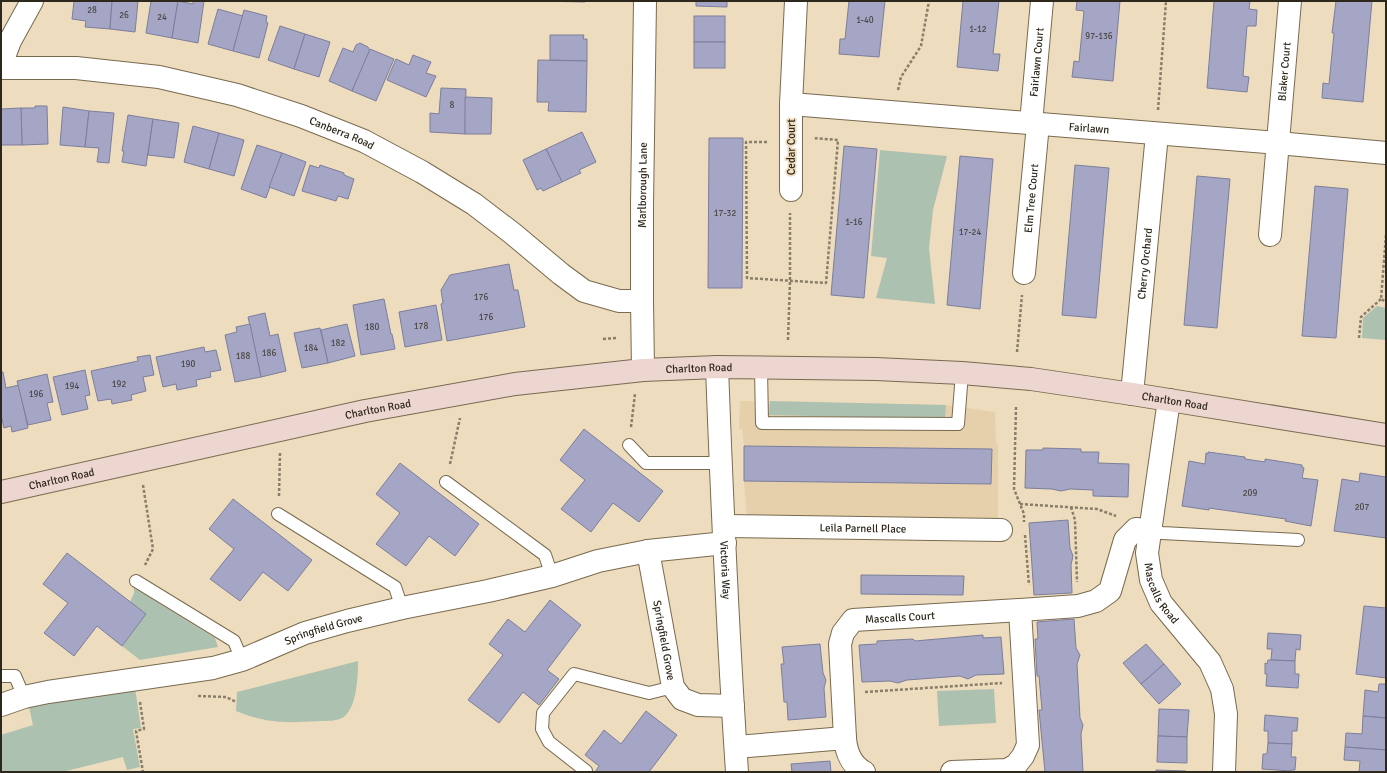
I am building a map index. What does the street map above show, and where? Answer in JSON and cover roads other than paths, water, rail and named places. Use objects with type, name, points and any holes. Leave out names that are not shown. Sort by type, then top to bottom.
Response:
[{"type":"main road","name":"Charlton Road","points":[[1,492],[365,411],[515,384],[643,370],[717,368],[876,368],[1031,379],[1386,435]]},
{"type":"street","points":[[1,65],[10,41],[32,1]]},
{"type":"street","name":"Marlborough Lane","points":[[643,370],[642,174],[645,1]]},
{"type":"street","name":"Cedar Court","points":[[791,190],[791,104],[796,1]]},
{"type":"street","name":"Fairlawn Court","points":[[1034,124],[1042,1]]},
{"type":"street","name":"Blaker Court","points":[[1270,235],[1290,1]]},
{"type":"street","name":"Canberra Road","points":[[1,68],[76,68],[159,77],[237,96],[301,116],[364,142],[429,176],[474,204],[584,291],[619,301],[642,301]]},
{"type":"street","name":"Fairlawn","points":[[791,104],[1386,153]]},
{"type":"street","name":"Elm Tree Court","points":[[1024,273],[1034,124]]},
{"type":"street","name":"Cherry Orchard","points":[[1132,394],[1157,134]]},
{"type":"street","name":"Victoria Way","points":[[717,368],[720,463],[737,772]]},
{"type":"street","name":"Mascalls Road","points":[[1169,400],[1143,530],[1150,580],[1161,603],[1210,662],[1222,689],[1226,714],[1224,772]]},
{"type":"street","name":"Leila Parnell Place","points":[[725,535],[1001,530]]},
{"type":"street","name":"Mascalls Court","points":[[864,772],[860,770],[851,760],[846,750],[845,738],[840,644],[843,633],[853,620],[1078,606],[1096,601],[1110,591],[1125,540],[1143,530]]},
{"type":"street","name":"Springfield Grove","points":[[1,705],[24,697],[48,692],[213,668],[242,660],[305,634],[347,621],[402,608],[488,592],[552,576],[598,561],[725,535]]},
{"type":"street","name":"Springfield Grove","points":[[648,551],[673,687],[682,699],[698,705],[733,706]]},
{"type":"street","points":[[952,772],[1007,770],[1016,765],[1023,756],[1028,745],[1025,682],[1025,610]]},
{"type":"street","points":[[736,747],[845,738]]},
{"type":"lane","points":[[761,368],[762,423],[958,424],[962,373]]},
{"type":"lane","points":[[629,445],[646,463],[720,463]]},
{"type":"lane","points":[[446,482],[545,555],[552,576]]},
{"type":"lane","points":[[278,514],[395,587],[402,608]]},
{"type":"lane","points":[[1143,530],[1162,533],[1298,540]]},
{"type":"lane","points":[[136,581],[234,640],[242,660]]},
{"type":"lane","points":[[586,771],[549,742],[542,729],[543,713],[574,674],[649,693],[673,687]]},
{"type":"lane","points":[[1,676],[15,676],[24,697]]}]
